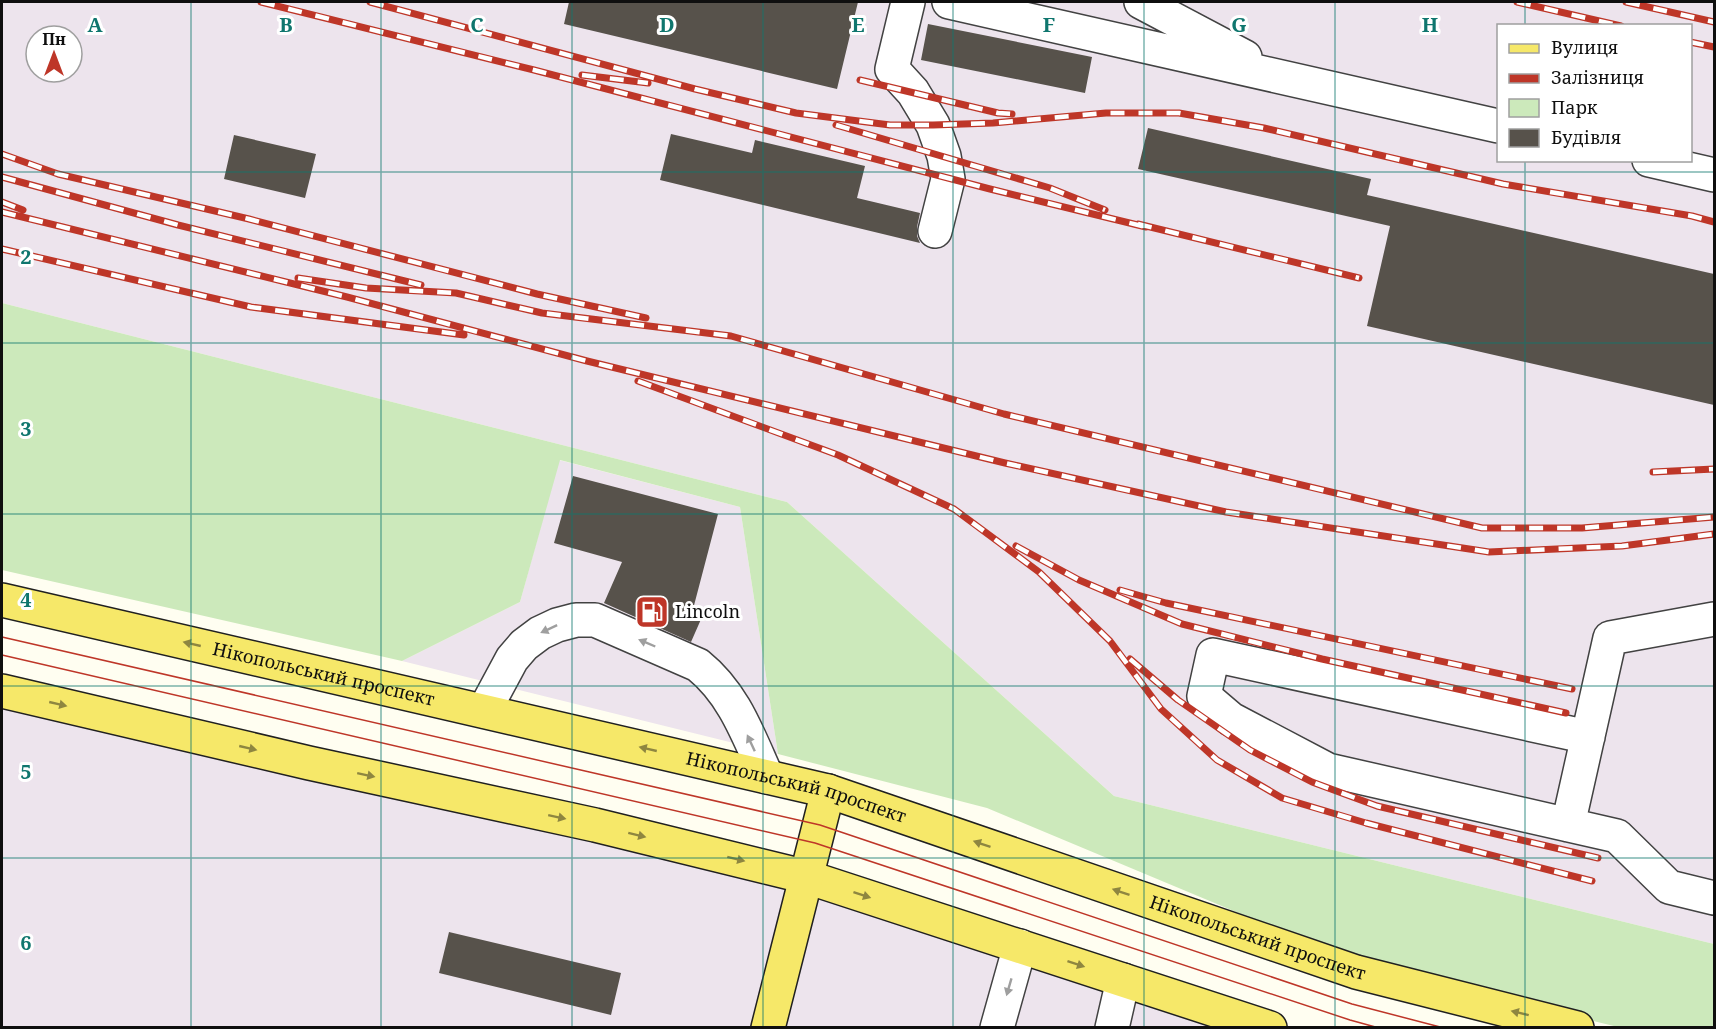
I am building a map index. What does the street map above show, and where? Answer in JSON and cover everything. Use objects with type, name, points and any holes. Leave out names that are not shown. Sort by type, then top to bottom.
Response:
[{"type":"main road","name":"Нікопольський проспект","points":[[2,600],[828,791],[1356,972],[1577,1028]]},
{"type":"main road","points":[[2,691],[309,763],[595,825],[807,877],[1270,1028]]},
{"type":"main road","points":[[768,1028],[828,791]]},
{"type":"lane","points":[[908,2],[892,69],[913,92],[933,125],[944,156],[948,178],[935,231]]},
{"type":"lane","points":[[949,2],[1497,126]]},
{"type":"lane","points":[[1141,2],[1284,77]]},
{"type":"lane","points":[[1657,162],[1714,176]]},
{"type":"lane","points":[[484,711],[512,659],[524,645],[540,633],[557,625],[576,620],[596,620],[698,665],[710,674],[729,696],[767,777]]},
{"type":"lane","points":[[1569,825],[1610,638],[1714,620]]},
{"type":"lane","points":[[1588,737],[1213,655],[1204,696],[1231,719],[1328,770],[1617,836],[1669,887],[1714,898]]},
{"type":"lane","points":[[997,1028],[1020,946]]},
{"type":"lane","points":[[1112,1028],[1123,980]]},
{"type":"shaded area","points":[[2,2],[1714,2],[1714,944],[1114,796],[787,502],[2,303]]},
{"type":"shaded area","points":[[559,460],[740,507],[778,754],[402,661],[520,602]]},
{"type":"shaded area","points":[[2,704],[795,888],[761,1027],[2,1028]]},
{"type":"shaded area","points":[[812,893],[1230,1028],[779,1028]]},
{"type":"green space","points":[[2,303],[787,502],[1114,796],[1714,944],[1714,1027],[1618,1027],[1363,965],[987,808],[778,754],[740,507],[560,460],[520,602],[402,661],[2,570]]},
{"type":"building","points":[[569,2],[858,2],[837,89],[564,24]]},
{"type":"building","points":[[928,24],[1092,57],[1085,93],[921,60]]},
{"type":"building","points":[[1148,128],[1371,179],[1367,195],[1714,274],[1714,405],[1367,326],[1390,226],[1138,169]]},
{"type":"building","points":[[671,134],[752,153],[755,140],[865,166],[857,198],[920,213],[917,236],[920,243],[660,180]]},
{"type":"building","points":[[234,135],[316,154],[305,198],[224,179]]},
{"type":"building","points":[[573,476],[718,514],[692,613],[702,617],[691,642],[604,603],[622,562],[554,543]]},
{"type":"building","points":[[449,932],[621,973],[611,1015],[439,973]]},
{"type":"tram line","points":[[2,637],[820,825],[1352,1004],[1444,1028]]},
{"type":"tram line","points":[[2,655],[815,843],[1379,1028]]},
{"type":"railway","points":[[261,2],[1146,227]]},
{"type":"railway","points":[[370,2],[695,89],[796,113],[890,125],[993,123],[1106,113],[1179,113],[1264,128],[1503,184],[1692,216],[1714,222]]},
{"type":"railway","points":[[1517,2],[1612,24]]},
{"type":"railway","points":[[1626,2],[1714,22]]},
{"type":"railway","points":[[1692,42],[1714,47]]},
{"type":"railway","points":[[582,75],[648,83]]},
{"type":"railway","points":[[860,80],[998,113],[1012,114]]},
{"type":"railway","points":[[836,125],[1050,188],[1105,210]]},
{"type":"railway","points":[[2,154],[58,174],[249,219],[537,294],[646,318]]},
{"type":"railway","points":[[2,177],[178,225],[421,285]]},
{"type":"railway","points":[[2,202],[23,210]]},
{"type":"railway","points":[[2,212],[347,297],[587,361],[1005,463],[1226,512],[1489,552],[1622,546],[1714,534]]},
{"type":"railway","points":[[1138,224],[1359,278]]},
{"type":"railway","points":[[2,249],[251,307],[464,335]]},
{"type":"railway","points":[[298,278],[366,288],[456,293],[542,313],[731,336],[1004,414],[1482,528],[1582,528],[1714,517]]},
{"type":"railway","points":[[638,381],[838,455],[954,509],[1039,572],[1110,641],[1161,709],[1217,760],[1282,798],[1366,823],[1592,881]]},
{"type":"railway","points":[[1653,472],[1714,469]]},
{"type":"railway","points":[[1016,546],[1079,580],[1182,624],[1322,659],[1566,713]]},
{"type":"railway","points":[[1120,590],[1166,603],[1572,689]]},
{"type":"railway","points":[[1130,659],[1178,700],[1250,750],[1312,782],[1377,806],[1598,858]]},
{"type":"place","name":"Lincoln","points":[[652,612]]}]
